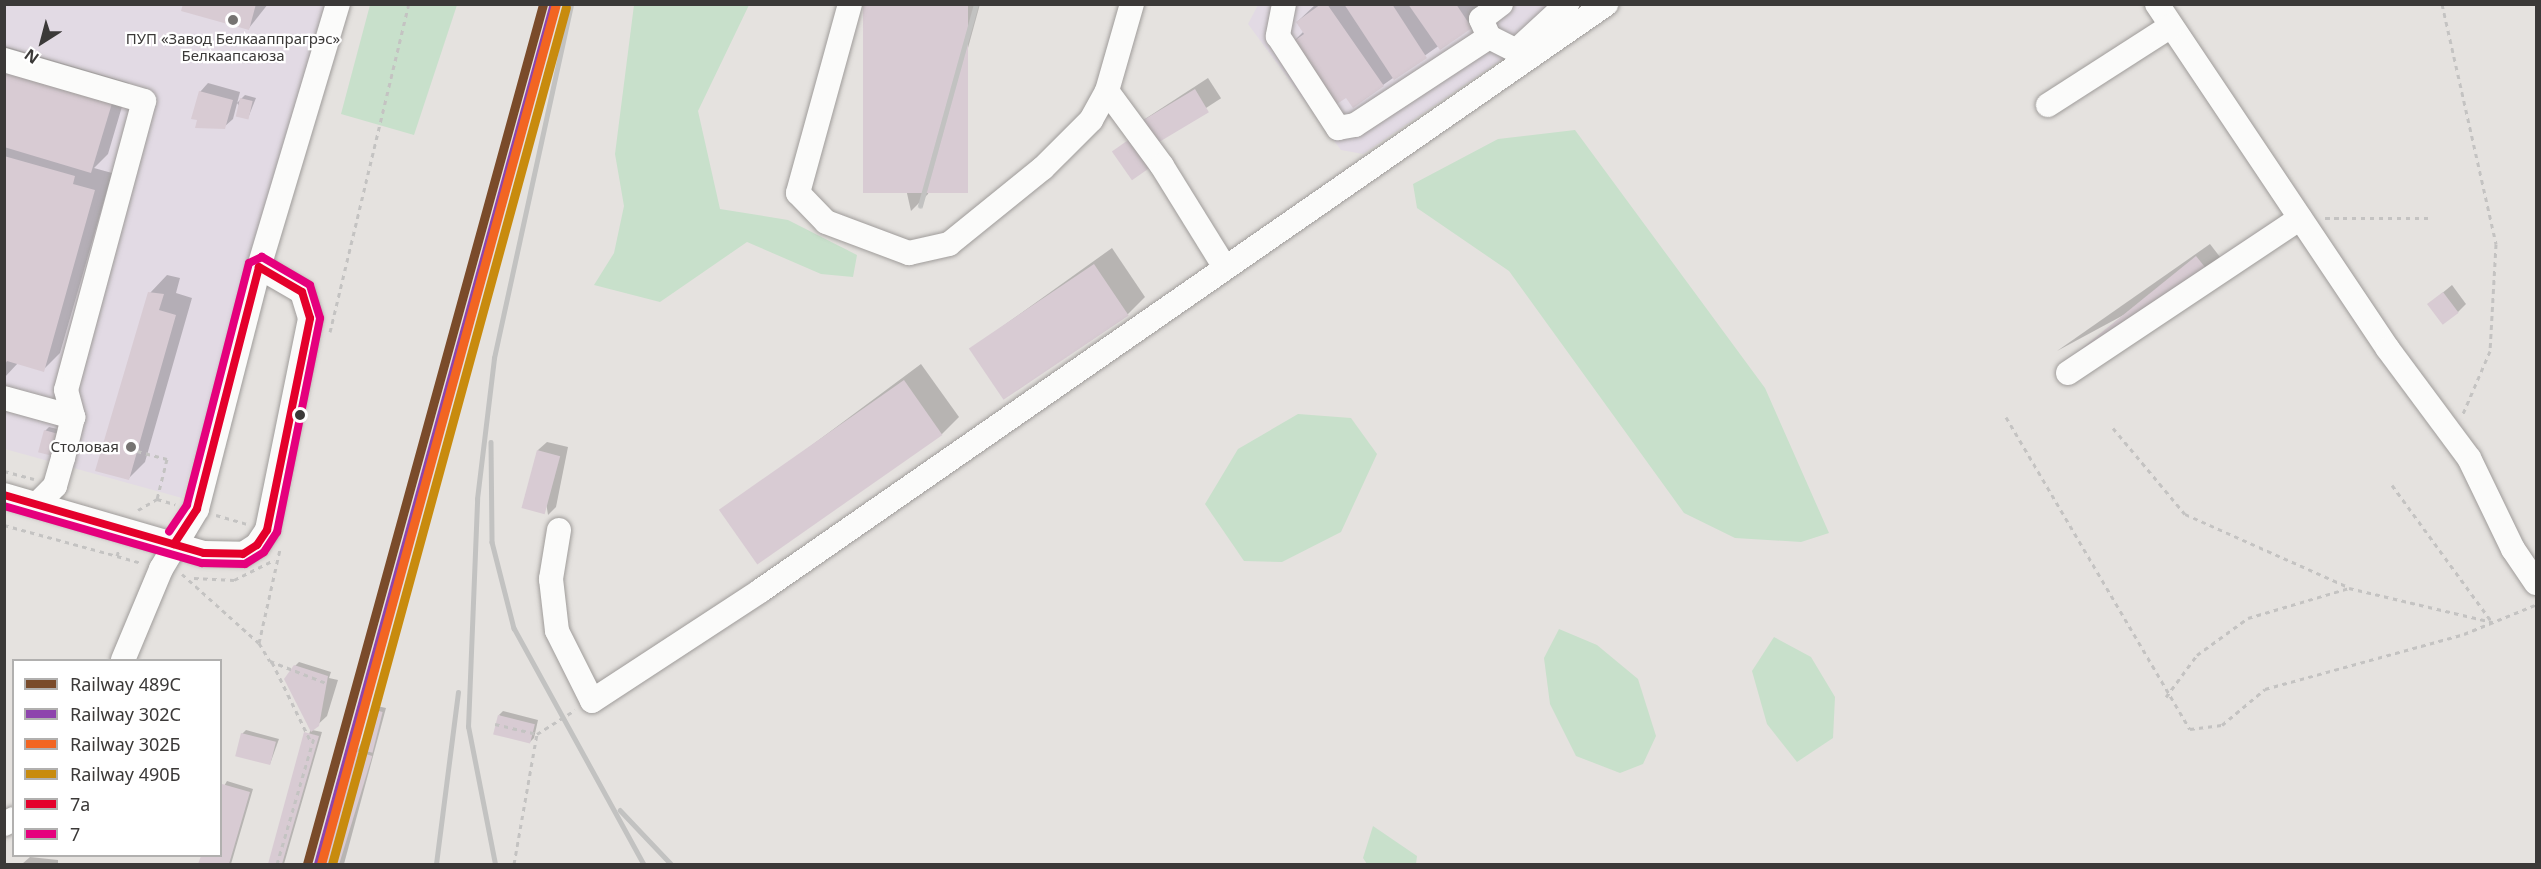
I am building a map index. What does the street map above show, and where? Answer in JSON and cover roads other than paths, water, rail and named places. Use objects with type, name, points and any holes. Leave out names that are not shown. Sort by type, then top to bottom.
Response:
[{"type":"street","points":[[123,659],[161,569],[197,509],[259,267],[338,4]]},
{"type":"street","points":[[850,4],[798,193],[826,222],[885,248],[909,253],[949,244],[1043,168],[1091,120],[1107,92],[1132,4]]},
{"type":"street","points":[[1284,4],[1278,36],[1338,128],[1355,125],[1501,4]]},
{"type":"street","points":[[1523,53],[1567,4]]},
{"type":"street","points":[[559,530],[551,579],[557,631],[592,701],[760,591],[1523,53],[1605,4]]},
{"type":"street","points":[[2157,4],[2300,218],[2454,437],[2536,583]]},
{"type":"street","points":[[1480,20],[1523,53]]},
{"type":"street","points":[[2048,105],[2171,26]]},
{"type":"street","points":[[4,60],[144,101],[66,390],[74,417],[55,486],[37,504]]},
{"type":"street","points":[[1107,92],[1162,166],[1224,266]]},
{"type":"street","points":[[2068,373],[2300,218]]},
{"type":"street","points":[[4,495],[204,553],[243,554],[267,530],[310,318],[302,292],[259,267]]},
{"type":"street","points":[[4,398],[74,417]]},
{"type":"railway","points":[[920,206],[976,4]]},
{"type":"railway","points":[[495,864],[468,727],[477,499],[494,358],[571,6]]},
{"type":"railway","points":[[491,442],[492,542],[514,628],[644,864]]},
{"type":"railway","points":[[436,864],[458,692]]},
{"type":"railway","points":[[620,810],[671,864]]},
{"type":"rail line","name":"489С","points":[[307,864],[543,4]]},
{"type":"rail line","name":"302Б","points":[[321,864],[556,4]]},
{"type":"rail line","name":"302С","points":[[318,864],[553,7]]},
{"type":"rail line","name":"490Б","points":[[332,864],[566,7]]},
{"type":"place","name":"ПУП «Завод Белкааппрагрэс» Белкаапсаюза","points":[[233,20]]},
{"type":"place","name":"Столовая","points":[[131,447]]}]
